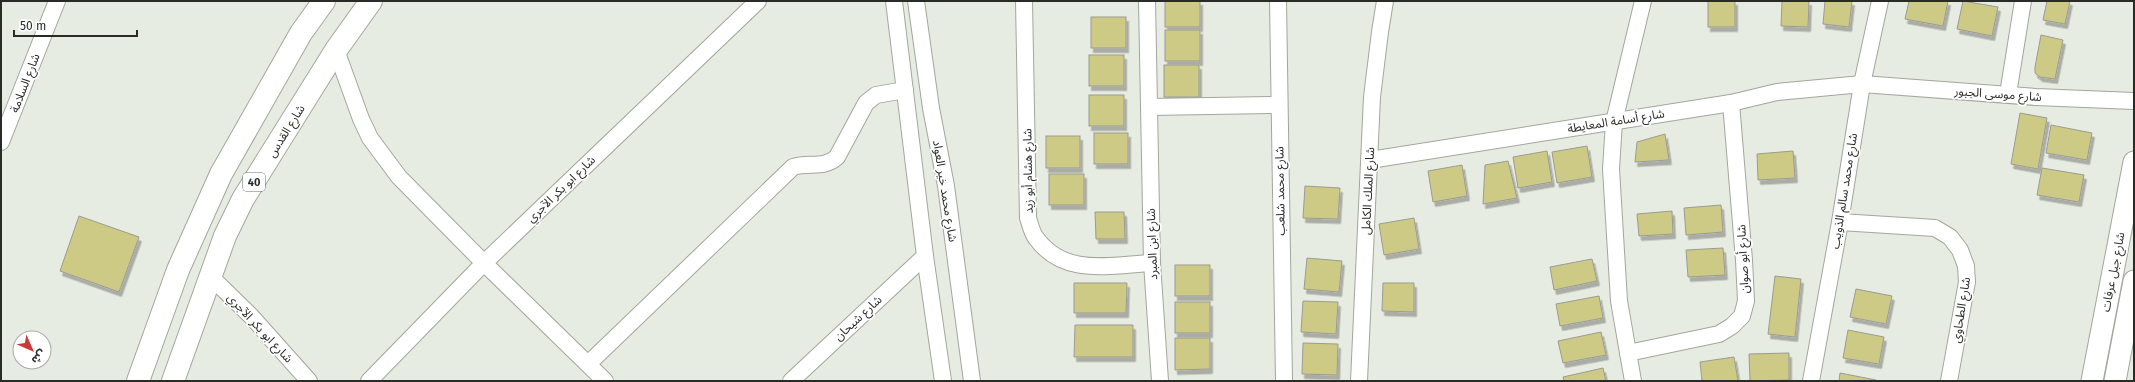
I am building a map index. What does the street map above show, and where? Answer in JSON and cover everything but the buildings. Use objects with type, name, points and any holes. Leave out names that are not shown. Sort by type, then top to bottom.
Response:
[{"type":"highway","points":[[138,381],[178,270],[221,174],[301,33],[324,1]]},
{"type":"highway","name":"شارع القدس","points":[[173,381],[225,236],[243,199],[336,50],[372,1]]},
{"type":"main road","name":"شارع جبل عرفات","points":[[2092,381],[2134,162]]},
{"type":"main road","name":"شارع جبل عرفات","points":[[2115,381],[2134,281]]},
{"type":"street","name":"شارع السلامة","points":[[1,142],[57,1]]},
{"type":"street","name":"شارع ابو بكر الآجري","points":[[369,381],[484,263],[758,1]]},
{"type":"street","points":[[894,1],[925,256],[943,381]]},
{"type":"street","name":"شارع محمد خير العواد","points":[[916,1],[931,108],[946,186],[972,381]]},
{"type":"street","name":"شارع هشام أبو زيد","points":[[1024,1],[1028,218],[1035,238],[1064,262],[1084,267],[1152,263]]},
{"type":"street","name":"شارع ابن المبرد","points":[[1147,1],[1152,263],[1160,381]]},
{"type":"street","name":"شارع محمد شلعب","points":[[1278,1],[1284,381]]},
{"type":"street","name":"شارع الملك الكامل","points":[[1359,381],[1372,97],[1380,32],[1386,1]]},
{"type":"street","points":[[1633,381],[1619,300],[1611,169],[1614,122],[1643,1]]},
{"type":"street","name":"شارع محمد سالم الذويب","points":[[1811,381],[1840,222],[1862,84],[1880,1]]},
{"type":"street","points":[[2008,94],[2023,1]]},
{"type":"street","points":[[336,50],[361,119],[370,138],[399,177],[484,263],[605,381]]},
{"type":"street","name":"شارع أسامة المعايطة","points":[[1370,160],[1731,103],[1777,92],[1862,84]]},
{"type":"street","name":"شارع موسى الجبور","points":[[1862,84],[2134,101]]},
{"type":"street","points":[[588,364],[793,167],[800,164],[818,166],[832,161],[837,157],[866,103],[876,95],[905,90]]},
{"type":"street","name":"شارع أبو صوان","points":[[1628,353],[1719,334],[1732,326],[1742,316],[1746,301],[1744,260],[1731,103]]},
{"type":"street","points":[[1149,107],[1279,105]]},
{"type":"street","name":"شارع الطحاوي","points":[[1840,222],[1935,228],[1950,237],[1960,250],[1966,266],[1967,282],[1949,381]]},
{"type":"street","name":"شارع شيحان","points":[[791,381],[925,256]]},
{"type":"street","name":"شارع ابو بكر الآجري","points":[[210,276],[251,316],[309,381]]}]
